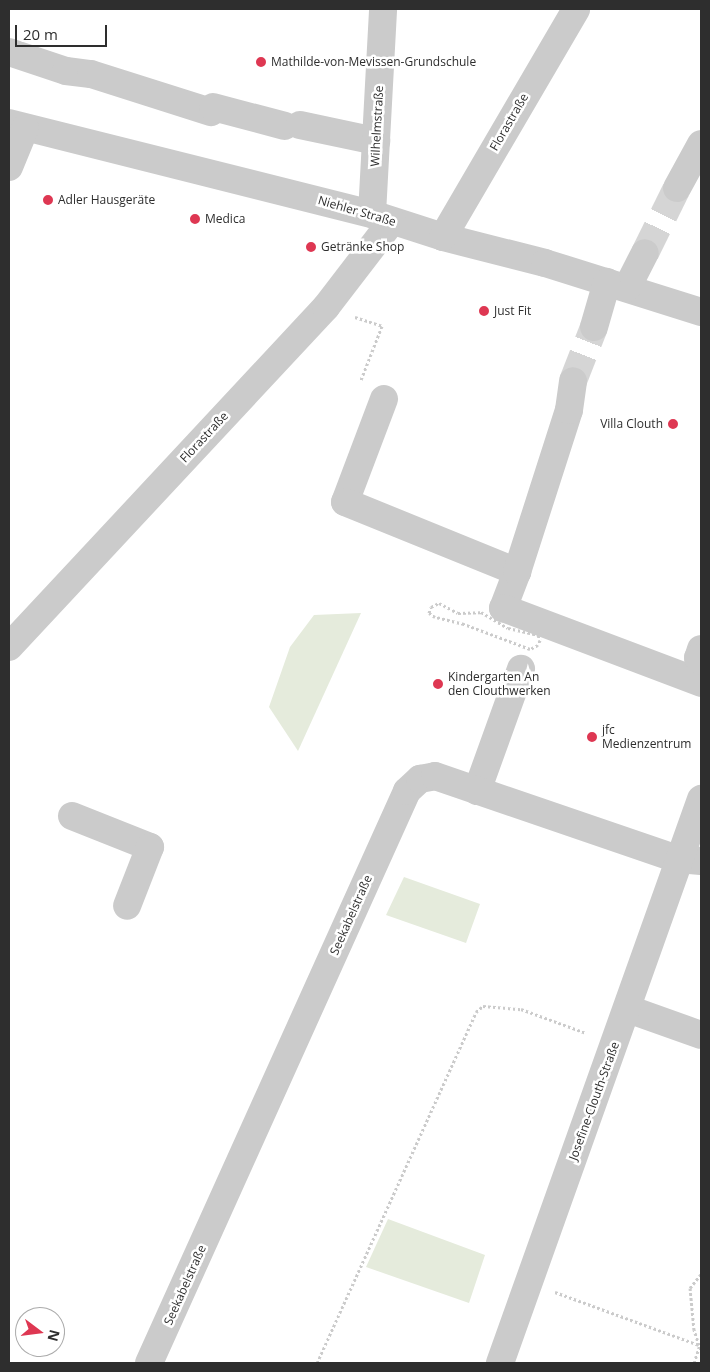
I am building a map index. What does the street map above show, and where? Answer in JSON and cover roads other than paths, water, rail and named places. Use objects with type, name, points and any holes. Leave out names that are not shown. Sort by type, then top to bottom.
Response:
[{"type":"street","name":"Wilhelmstraße","points":[[382,217],[376,141],[383,9]]},
{"type":"street","name":"Florastraße","points":[[443,237],[576,9]]},
{"type":"street","points":[[9,52],[66,71],[91,74],[212,109],[376,141]]},
{"type":"street","points":[[9,167],[17,126]]},
{"type":"street","name":"Niehler Straße","points":[[17,126],[382,217],[443,237],[617,285],[701,312]]},
{"type":"street","points":[[677,188],[701,144]]},
{"type":"street","name":"Florastraße","points":[[9,647],[326,307],[382,217]]},
{"type":"street","points":[[594,327],[617,285],[645,252]]},
{"type":"street","points":[[573,381],[569,410],[517,572],[502,608],[701,683]]},
{"type":"street","points":[[376,392],[345,502],[517,572]]},
{"type":"street","points":[[701,649],[698,658],[701,661]]},
{"type":"street","points":[[477,790],[520,670]]},
{"type":"street","name":"Seekabelstraße","points":[[149,1363],[406,791],[420,779],[436,776],[690,860]]},
{"type":"street","points":[[690,860],[701,799]]},
{"type":"street","points":[[72,816],[150,847],[127,906]]},
{"type":"street","name":"Josefine-Clouth-Straße","points":[[500,1363],[615,1043],[690,860]]},
{"type":"street","points":[[628,1009],[701,1035]]},
{"type":"tunnel","points":[[645,253],[677,188]]},
{"type":"tunnel","points":[[573,381],[594,327]]},
{"type":"place","name":"Mathilde-von-Mevissen-Grundschule","points":[[261,62]]},
{"type":"place","name":"Adler Hausgeräte","points":[[48,200]]},
{"type":"place","name":"Medica","points":[[195,219]]},
{"type":"place","name":"Getränke Shop","points":[[311,247]]},
{"type":"place","name":"Just Fit","points":[[484,311]]},
{"type":"place","name":"Villa Clouth","points":[[673,424]]},
{"type":"place","name":"Kindergarten An den Clouthwerken","points":[[438,684]]},
{"type":"place","name":"jfc Medienzentrum","points":[[592,737]]}]
